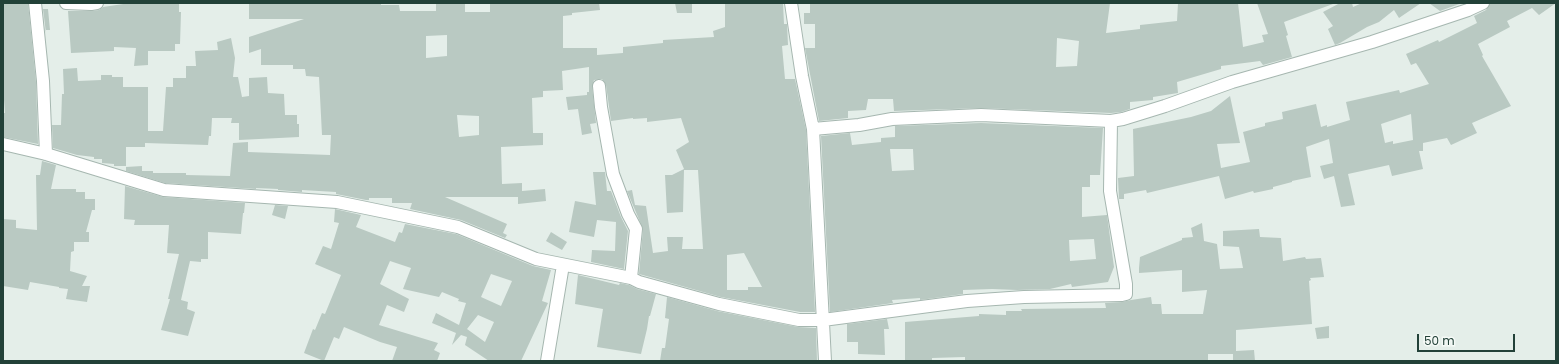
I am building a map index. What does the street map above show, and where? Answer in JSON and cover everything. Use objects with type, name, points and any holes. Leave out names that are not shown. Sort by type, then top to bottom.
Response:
[{"type":"street","points":[[35,3],[43,81],[46,154]]},
{"type":"street","points":[[66,3],[97,3]]},
{"type":"street","points":[[792,3],[801,68],[813,129],[825,361]]},
{"type":"street","points":[[813,129],[859,125],[892,119],[981,115],[1111,121],[1123,119],[1232,82],[1372,42],[1468,10],[1483,3]]},
{"type":"street","points":[[598,86],[614,174],[628,214],[636,229],[631,278]]},
{"type":"street","points":[[3,144],[46,154],[164,190],[337,202],[458,227],[536,259],[631,278],[639,282],[719,304],[799,320],[823,320],[967,301],[1024,297],[1126,294],[1126,284],[1110,191],[1111,121]]},
{"type":"street","points":[[547,361],[563,265]]},
{"type":"building","points":[[3,3],[28,3],[36,82],[38,144],[3,137],[3,113],[5,113],[3,87]]},
{"type":"building","points":[[130,3],[179,3],[179,12],[181,12],[180,44],[175,44],[175,51],[148,51],[148,65],[134,66],[136,48],[114,47],[114,51],[71,53],[68,11],[92,11],[99,10],[103,7]]},
{"type":"building","points":[[249,3],[381,4],[399,5],[400,11],[436,11],[436,3],[465,3],[465,12],[490,12],[490,3],[599,3],[600,10],[572,13],[572,15],[563,16],[563,48],[597,48],[597,55],[623,53],[623,47],[663,43],[663,40],[714,37],[713,31],[725,27],[725,3],[783,3],[784,24],[787,24],[788,45],[782,46],[785,79],[795,79],[806,130],[815,312],[800,312],[721,297],[639,274],[643,229],[627,191],[632,190],[635,205],[646,206],[653,253],[668,251],[667,237],[683,237],[682,249],[703,249],[698,170],[684,170],[683,212],[667,213],[665,175],[672,175],[684,169],[676,150],[689,142],[681,118],[647,122],[647,118],[611,121],[606,85],[602,79],[594,80],[592,86],[596,123],[590,124],[592,133],[582,135],[578,109],[568,110],[566,97],[587,95],[587,92],[589,92],[589,67],[562,71],[563,90],[543,91],[543,97],[532,98],[533,133],[543,133],[543,145],[501,147],[502,184],[522,183],[522,191],[545,189],[546,201],[518,204],[518,197],[445,197],[507,224],[503,233],[507,235],[505,238],[461,220],[410,209],[412,203],[392,203],[392,198],[369,198],[369,200],[366,200],[336,194],[336,192],[302,190],[302,192],[278,189],[165,183],[126,171],[126,167],[142,166],[142,171],[153,171],[153,173],[186,173],[186,175],[230,176],[233,143],[248,142],[248,152],[330,155],[331,135],[322,135],[319,77],[306,76],[305,69],[293,69],[293,65],[261,65],[261,49],[249,53],[249,37],[304,19],[249,19]],"holes":[[[447,35],[447,56],[426,58],[426,36]],[[457,115],[479,116],[479,135],[459,137]],[[744,253],[762,287],[748,287],[748,290],[727,290],[727,255]]]},
{"type":"building","points":[[675,3],[692,3],[692,13],[677,13]]},
{"type":"building","points":[[810,3],[1110,3],[1106,33],[1140,29],[1140,25],[1177,21],[1178,3],[1238,3],[1243,47],[1264,42],[1262,35],[1268,34],[1257,3],[1333,4],[1284,22],[1292,57],[1263,65],[1260,61],[1221,66],[1221,69],[1177,82],[1178,93],[1153,97],[1153,100],[1130,102],[1130,109],[1121,112],[1111,113],[981,108],[894,111],[893,99],[868,99],[866,110],[848,111],[848,118],[819,121],[805,48],[815,48],[815,24],[804,24],[804,13],[810,13]],"holes":[[[1057,38],[1079,41],[1077,66],[1056,67]]]},
{"type":"building","points":[[1340,3],[1352,3],[1353,7],[1362,3],[1421,3],[1399,18],[1394,10],[1379,22],[1335,45],[1328,29],[1333,26],[1323,12]]},
{"type":"building","points":[[1429,3],[1462,3],[1440,11]]},
{"type":"building","points":[[1490,3],[1556,3],[1539,15],[1532,8],[1507,21],[1510,27],[1478,44],[1483,55],[1482,56],[1511,106],[1472,123],[1477,133],[1451,145],[1447,138],[1423,143],[1423,151],[1419,151],[1423,169],[1392,176],[1389,165],[1348,174],[1355,205],[1341,207],[1334,176],[1324,179],[1320,166],[1333,163],[1329,139],[1306,147],[1311,177],[1273,187],[1273,189],[1254,193],[1253,191],[1225,199],[1219,176],[1147,193],[1146,190],[1124,194],[1124,199],[1119,199],[1118,178],[1134,176],[1133,129],[1191,117],[1211,111],[1230,96],[1240,143],[1217,144],[1221,168],[1250,162],[1243,132],[1265,126],[1265,123],[1283,119],[1282,112],[1316,104],[1321,127],[1327,125],[1327,127],[1350,120],[1346,102],[1399,90],[1400,93],[1429,84],[1416,63],[1411,65],[1406,54],[1438,40],[1439,42],[1477,23],[1474,16],[1486,10]],"holes":[[[1411,114],[1413,140],[1393,144],[1393,141],[1385,143],[1381,124]]]},
{"type":"building","points":[[43,9],[48,9],[50,30],[46,30],[46,33]]},
{"type":"building","points":[[231,38],[235,58],[233,77],[238,77],[242,97],[249,96],[249,78],[267,77],[268,93],[284,94],[285,115],[297,115],[299,137],[239,140],[239,123],[231,123],[232,118],[212,118],[211,136],[209,136],[208,145],[145,143],[145,147],[126,147],[126,166],[114,166],[114,164],[102,163],[102,159],[94,159],[94,157],[77,155],[53,148],[52,125],[61,125],[62,94],[64,94],[63,69],[77,68],[78,81],[101,80],[101,75],[112,75],[112,77],[123,77],[123,87],[148,87],[148,131],[163,131],[166,87],[173,87],[173,78],[186,78],[186,66],[196,66],[195,51],[218,50],[217,42]]},
{"type":"building","points":[[981,123],[1103,128],[1100,175],[1090,175],[1090,187],[1082,187],[1082,217],[1107,215],[1114,267],[1108,282],[1072,287],[1071,284],[1050,289],[963,290],[963,294],[920,300],[920,298],[892,300],[893,303],[830,312],[821,136],[850,133],[852,145],[881,142],[881,138],[895,137],[895,126]],"holes":[[[890,149],[913,149],[914,170],[892,171]],[[1094,239],[1096,259],[1070,261],[1069,240]]]},
{"type":"building","points":[[42,161],[56,165],[51,189],[76,189],[76,192],[85,192],[85,199],[95,199],[95,210],[92,210],[86,232],[89,232],[89,242],[74,242],[74,251],[71,252],[70,271],[87,276],[82,286],[90,286],[87,302],[66,299],[68,289],[59,287],[30,282],[28,290],[3,286],[3,219],[16,220],[16,228],[37,230],[36,175],[40,175]]},
{"type":"building","points":[[593,172],[605,172],[607,191],[611,191],[628,231],[624,269],[591,262],[592,250],[615,251],[616,222],[597,220],[594,237],[569,232],[575,201],[596,205]]},
{"type":"building","points":[[125,186],[163,197],[245,203],[241,234],[208,232],[208,259],[201,259],[201,262],[190,261],[181,300],[188,302],[187,309],[195,312],[188,336],[161,330],[170,299],[168,299],[179,254],[167,253],[169,225],[134,225],[135,220],[124,219]]},
{"type":"building","points":[[275,205],[288,206],[285,219],[272,215]]},
{"type":"building","points":[[335,209],[361,215],[356,227],[395,242],[399,232],[402,233],[405,224],[456,234],[533,266],[551,270],[542,301],[548,303],[521,361],[489,361],[465,345],[467,337],[461,335],[452,345],[456,333],[432,323],[436,313],[459,325],[466,303],[458,301],[459,299],[442,292],[439,297],[403,289],[411,268],[390,261],[380,284],[409,299],[404,312],[387,305],[379,325],[438,343],[434,350],[440,353],[437,361],[392,361],[397,347],[380,342],[344,327],[339,339],[334,337],[324,361],[304,353],[313,329],[315,330],[322,313],[325,314],[341,275],[315,264],[323,246],[331,249],[339,223],[334,222]],"holes":[[[491,274],[512,281],[501,306],[481,297]],[[478,315],[494,322],[485,342],[467,329]]]},
{"type":"building","points":[[1202,223],[1204,241],[1217,244],[1220,269],[1243,268],[1239,247],[1223,246],[1223,231],[1259,229],[1260,237],[1281,238],[1283,261],[1305,257],[1306,259],[1321,258],[1324,277],[1310,278],[1311,280],[1309,281],[1312,324],[1236,330],[1236,351],[1254,350],[1255,361],[1233,361],[1233,354],[1208,354],[1208,361],[965,361],[965,357],[932,358],[932,361],[905,361],[905,322],[979,316],[979,314],[1006,315],[1006,311],[1022,311],[1021,309],[1106,308],[1105,303],[1122,302],[1151,297],[1152,304],[1161,304],[1162,314],[1203,314],[1207,290],[1182,292],[1182,270],[1139,273],[1140,257],[1182,240],[1182,238],[1193,237],[1191,228]]},
{"type":"building","points":[[551,232],[567,242],[562,250],[546,241]]},
{"type":"building","points":[[578,275],[619,285],[620,283],[629,285],[637,289],[656,294],[649,316],[641,354],[597,347],[603,309],[575,304]]},
{"type":"building","points":[[667,297],[717,311],[798,327],[816,328],[817,361],[660,361],[662,348],[665,348],[669,319],[665,318]]},
{"type":"building","points":[[887,319],[889,329],[884,329],[885,355],[858,354],[858,342],[847,342],[847,324]]},
{"type":"building","points":[[1329,326],[1329,338],[1317,339],[1315,328]]}]
